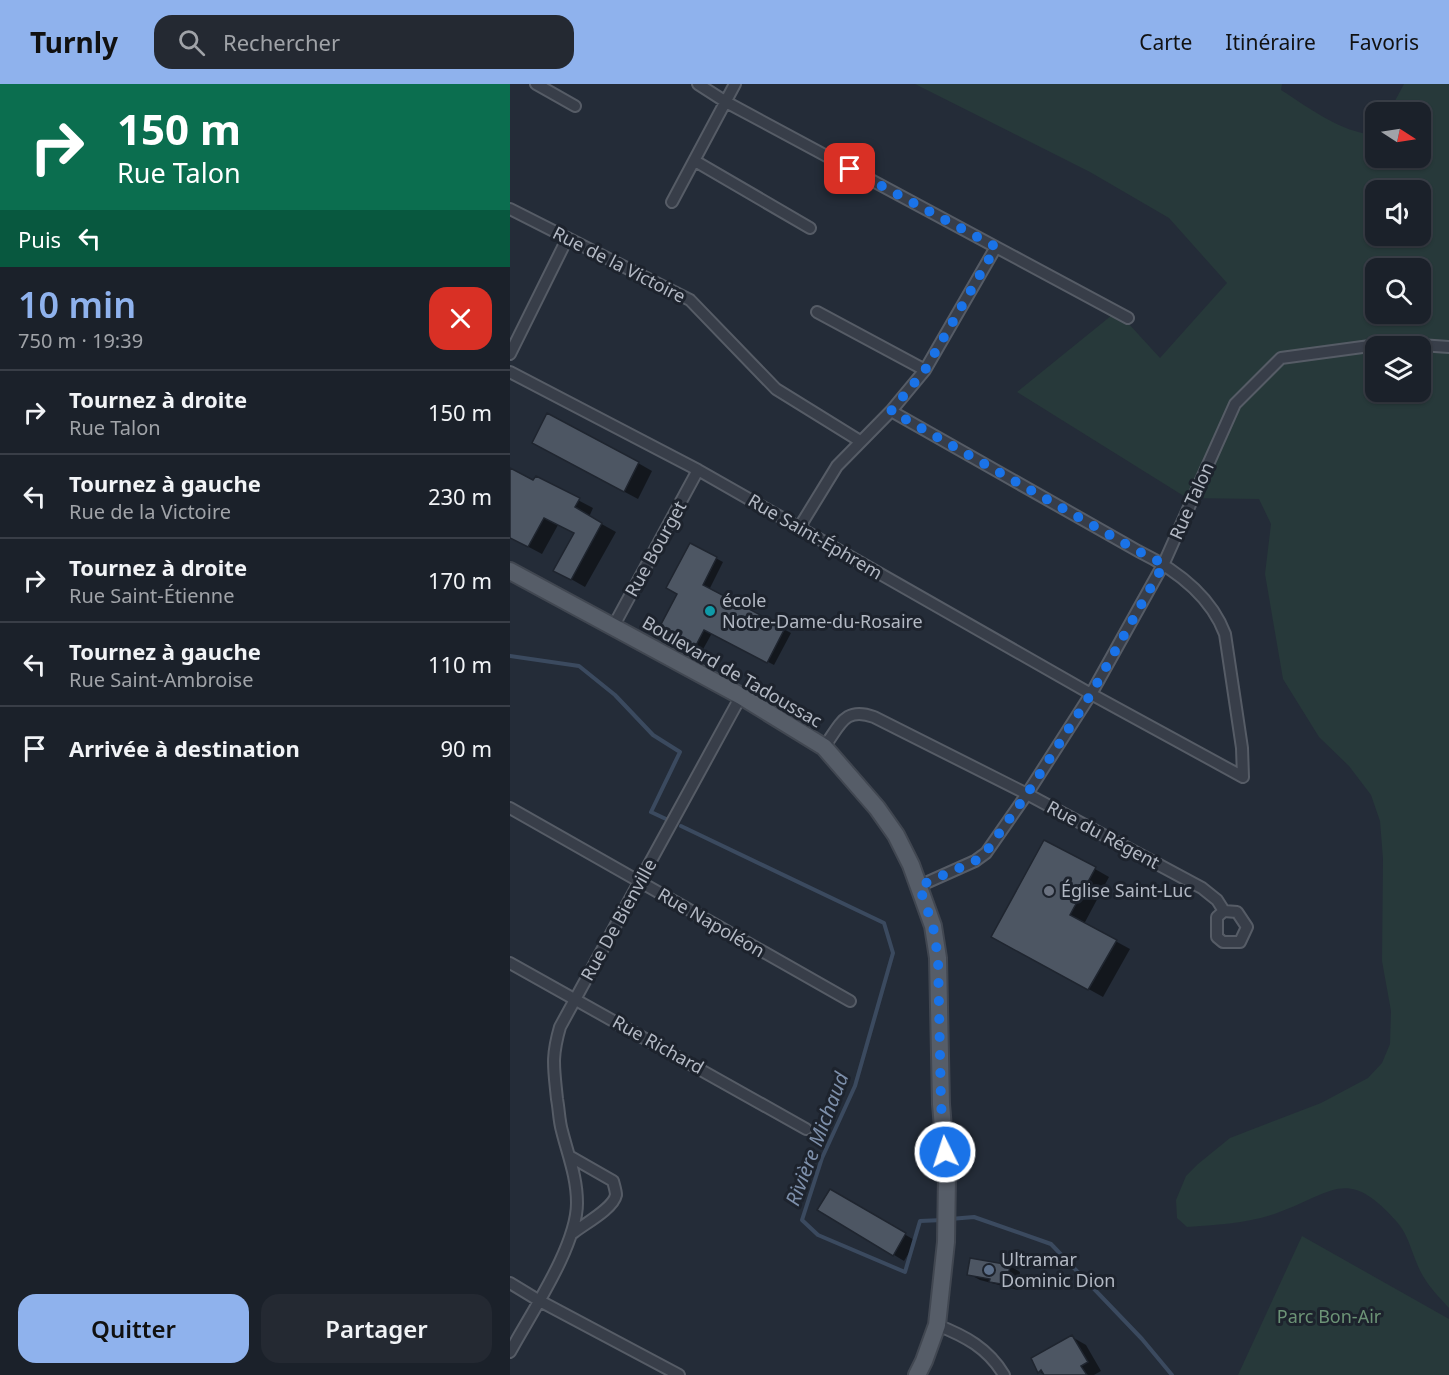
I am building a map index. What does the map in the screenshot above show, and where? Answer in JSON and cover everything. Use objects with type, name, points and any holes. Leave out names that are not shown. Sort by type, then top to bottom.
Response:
[{"type":"main road","name":"Boulevard de Tadoussac","points":[[510,571],[741,696],[824,747],[877,808],[896,836],[919,886],[933,926],[940,992],[941,1104],[947,1175],[944,1271],[937,1325],[917,1375]]},
{"type":"street","points":[[536,84],[575,106]]},
{"type":"street","points":[[698,84],[726,102],[1128,318]]},
{"type":"street","points":[[672,202],[735,84]]},
{"type":"street","points":[[695,161],[810,228]]},
{"type":"street","name":"Rue de la Victoire","points":[[510,209],[690,300],[776,389],[860,441]]},
{"type":"street","points":[[510,354],[567,239]]},
{"type":"street","points":[[799,528],[837,466],[891,411],[925,370],[996,247]]},
{"type":"street","points":[[817,312],[925,370]]},
{"type":"street","name":"Rue Talon","points":[[919,886],[975,861],[986,852],[1027,794],[1091,694],[1164,564],[1235,404],[1281,358],[1392,343],[1449,347]]},
{"type":"street","name":"Rue Saint-Éphrem","points":[[510,372],[698,470],[1091,694],[1243,777],[1242,748],[1225,634],[1219,618],[1195,589],[1164,564]]},
{"type":"street","points":[[891,411],[1164,564]]},
{"type":"street","name":"Rue Bourget","points":[[613,627],[698,470]]},
{"type":"street","name":"Rue De Bienville","points":[[510,1352],[549,1284],[573,1233],[577,1203],[570,1157],[561,1129],[553,1060],[560,1027],[741,696]]},
{"type":"street","name":"Rue du Régent","points":[[824,747],[848,717],[854,713],[861,713],[1027,794],[1202,888],[1216,900],[1224,911]]},
{"type":"street","name":"Rue Napoléon","points":[[510,808],[850,1001]]},
{"type":"street","name":"Rue Richard","points":[[510,963],[806,1129]]},
{"type":"street","name":"Rue De Bienville","points":[[570,1157],[613,1181],[616,1195],[612,1203],[573,1233]]},
{"type":"street","points":[[510,1283],[679,1375]]},
{"type":"street","points":[[937,1325],[974,1342],[991,1357],[1004,1375]]},
{"type":"green space","points":[[915,84],[1282,84],[1281,90],[1326,118],[1365,133],[1365,168],[1431,168],[1431,102],[1394,102],[1404,84],[1449,84],[1449,1308],[1425,1280],[1405,1234],[1397,1222],[1365,1194],[1352,1189],[1327,1192],[1277,1213],[1244,1221],[1187,1227],[1177,1218],[1176,1200],[1186,1176],[1230,1138],[1321,1103],[1368,1078],[1382,1063],[1390,1044],[1391,1011],[1382,961],[1383,859],[1380,821],[1371,795],[1349,766],[1319,737],[1283,679],[1265,574],[1271,524],[1259,499],[1187,498],[1017,392],[1117,311],[1160,358],[1227,283],[1169,218],[1090,172]]},
{"type":"green space","name":"Parc Bon-Air","points":[[1302,1236],[1449,1319],[1449,1375],[1238,1375]]},
{"type":"building","points":[[547,413],[639,462],[624,492],[532,443]]},
{"type":"building","points":[[510,468],[533,480],[536,476],[580,498],[575,507],[602,523],[571,580],[553,571],[574,533],[544,518],[528,547],[510,538]]},
{"type":"building","name":"école Notre-Dame-du-Rosaire","points":[[690,543],[717,557],[703,585],[785,628],[767,663],[704,630],[693,651],[657,632],[677,594],[666,588]]},
{"type":"building","name":"Église Saint-Luc","points":[[1044,840],[1096,867],[1070,915],[1117,940],[1088,990],[991,937]]},
{"type":"building","points":[[830,1189],[906,1233],[893,1256],[817,1210]]},
{"type":"building","name":"Ultramar Dominic Dion","points":[[970,1258],[1010,1265],[1007,1285],[967,1275]]},
{"type":"building","points":[[1072,1335],[1088,1362],[1081,1366],[1087,1375],[1044,1375],[1041,1370],[1038,1373],[1031,1358]]},
{"type":"waterway","name":"Rivière Michaud","points":[[510,656],[579,666],[615,695],[653,735],[680,752],[651,812],[666,819]]},
{"type":"waterway","name":"Rivière Michaud","points":[[681,826],[884,923],[893,953],[855,1086],[822,1158],[802,1220],[818,1235],[905,1272],[920,1221],[943,1220]]},
{"type":"waterway","name":"Rivière Michaud","points":[[950,1219],[974,1217],[1051,1244],[1142,1339],[1172,1375]]},
{"type":"place","name":"école Notre-Dame-du-Rosaire","points":[[710,611]]},
{"type":"place","name":"Église Saint-Luc","points":[[1049,891]]},
{"type":"place","name":"Ultramar Dominic Dion","points":[[989,1270]]},
{"type":"route","points":[[850,169],[996,247],[925,370],[891,411],[1164,564],[1091,694],[1027,794],[986,852],[975,861],[919,886],[933,926],[938,958],[941,1104],[945,1152]]}]
